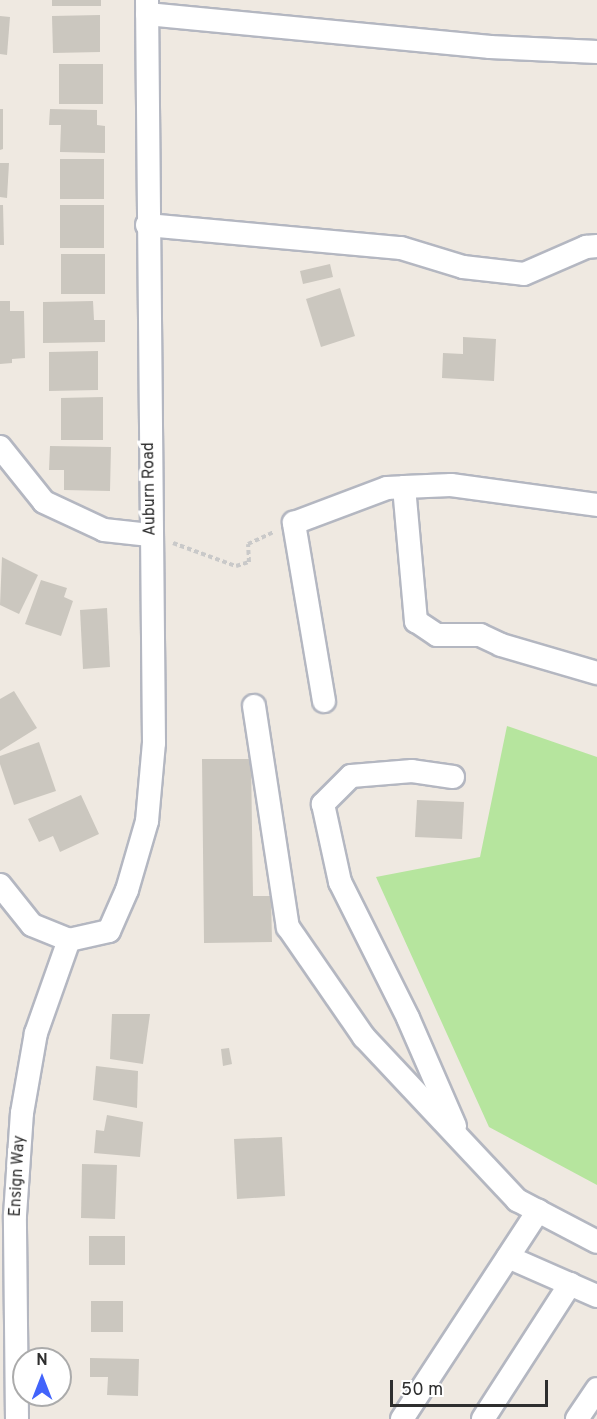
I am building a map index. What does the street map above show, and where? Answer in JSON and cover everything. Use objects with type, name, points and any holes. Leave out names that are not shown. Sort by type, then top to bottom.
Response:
[{"type":"street","points":[[147,7],[490,47],[597,51]]},
{"type":"street","name":"Auburn Road","points":[[69,940],[109,930],[127,890],[147,822],[154,743],[147,225],[147,7]]},
{"type":"street","points":[[147,225],[401,248],[463,267],[524,274],[586,247],[597,246]]},
{"type":"street","points":[[0,447],[44,502],[104,530],[150,535]]},
{"type":"street","points":[[324,701],[294,523],[387,488],[451,485],[597,505]]},
{"type":"street","points":[[404,487],[416,621],[437,634],[480,634],[501,645],[597,673]]},
{"type":"street","points":[[254,706],[288,927],[364,1037],[517,1200],[597,1242]]},
{"type":"street","points":[[453,777],[412,771],[351,776],[323,804],[340,882],[408,1017],[461,1141]]},
{"type":"street","points":[[0,885],[32,925],[69,940]]},
{"type":"street","name":"Ensign Way","points":[[17,1419],[15,1215],[22,1113],[36,1033],[69,940]]},
{"type":"street","points":[[402,1419],[538,1211]]},
{"type":"street","points":[[508,1257],[597,1296]]},
{"type":"street","points":[[483,1419],[570,1284]]},
{"type":"street","points":[[577,1419],[597,1389]]},
{"type":"path","points":[[150,535],[236,566],[249,562],[248,544],[294,523]]},
{"type":"green space","points":[[507,726],[597,757],[597,1185],[489,1127],[376,877],[480,857]]},
{"type":"building","points":[[52,0],[101,0],[101,6],[52,6]]},
{"type":"building","points":[[100,15],[100,52],[53,53],[52,16]]},
{"type":"building","points":[[0,16],[10,17],[7,55],[0,54]]},
{"type":"building","points":[[59,64],[103,64],[103,104],[59,104]]},
{"type":"building","points":[[0,109],[3,109],[3,149],[0,150]]},
{"type":"building","points":[[50,109],[97,110],[97,125],[105,126],[105,153],[60,152],[61,125],[49,125]]},
{"type":"building","points":[[60,159],[104,159],[104,199],[60,199]]},
{"type":"building","points":[[0,163],[9,163],[7,198],[0,197]]},
{"type":"building","points":[[0,205],[3,205],[4,245],[0,245]]},
{"type":"building","points":[[60,205],[104,205],[104,248],[60,248]]},
{"type":"building","points":[[61,254],[105,254],[105,294],[61,294]]},
{"type":"building","points":[[330,264],[333,277],[303,284],[300,271]]},
{"type":"building","points":[[340,288],[355,336],[321,347],[306,299]]},
{"type":"building","points":[[0,301],[10,301],[10,311],[24,311],[25,358],[12,359],[12,363],[0,364]]},
{"type":"building","points":[[93,301],[94,320],[105,320],[105,342],[43,343],[43,302]]},
{"type":"building","points":[[463,337],[496,339],[494,381],[442,378],[443,353],[463,354]]},
{"type":"building","points":[[98,351],[98,390],[49,391],[49,352]]},
{"type":"building","points":[[103,397],[103,440],[61,440],[61,398]]},
{"type":"building","points":[[50,446],[111,447],[110,491],[64,490],[64,470],[49,470]]},
{"type":"building","points":[[2,557],[38,575],[19,614],[0,605]]},
{"type":"building","points":[[41,580],[67,588],[64,597],[73,601],[61,636],[25,624]]},
{"type":"building","points":[[107,608],[110,667],[83,669],[80,610]]},
{"type":"building","points":[[14,691],[37,728],[0,751],[0,699]]},
{"type":"building","points":[[39,742],[56,791],[14,805],[0,764],[0,756]]},
{"type":"building","points":[[202,759],[251,759],[253,896],[271,896],[272,942],[204,943]]},
{"type":"building","points":[[81,795],[99,834],[60,852],[53,836],[39,842],[28,819]]},
{"type":"building","points":[[417,800],[464,802],[462,839],[415,837]]},
{"type":"building","points":[[112,1014],[150,1014],[143,1064],[110,1059]]},
{"type":"building","points":[[229,1048],[232,1064],[223,1066],[221,1049]]},
{"type":"building","points":[[96,1066],[138,1071],[137,1108],[93,1100]]},
{"type":"building","points":[[107,1115],[143,1122],[140,1157],[94,1153],[96,1130],[104,1131]]},
{"type":"building","points":[[282,1137],[285,1196],[237,1199],[234,1139]]},
{"type":"building","points":[[82,1164],[117,1165],[115,1219],[81,1218]]},
{"type":"building","points":[[89,1236],[125,1236],[125,1265],[89,1265]]},
{"type":"building","points":[[91,1301],[123,1301],[123,1332],[91,1332]]},
{"type":"building","points":[[90,1358],[139,1359],[138,1396],[107,1395],[108,1377],[90,1377]]}]
